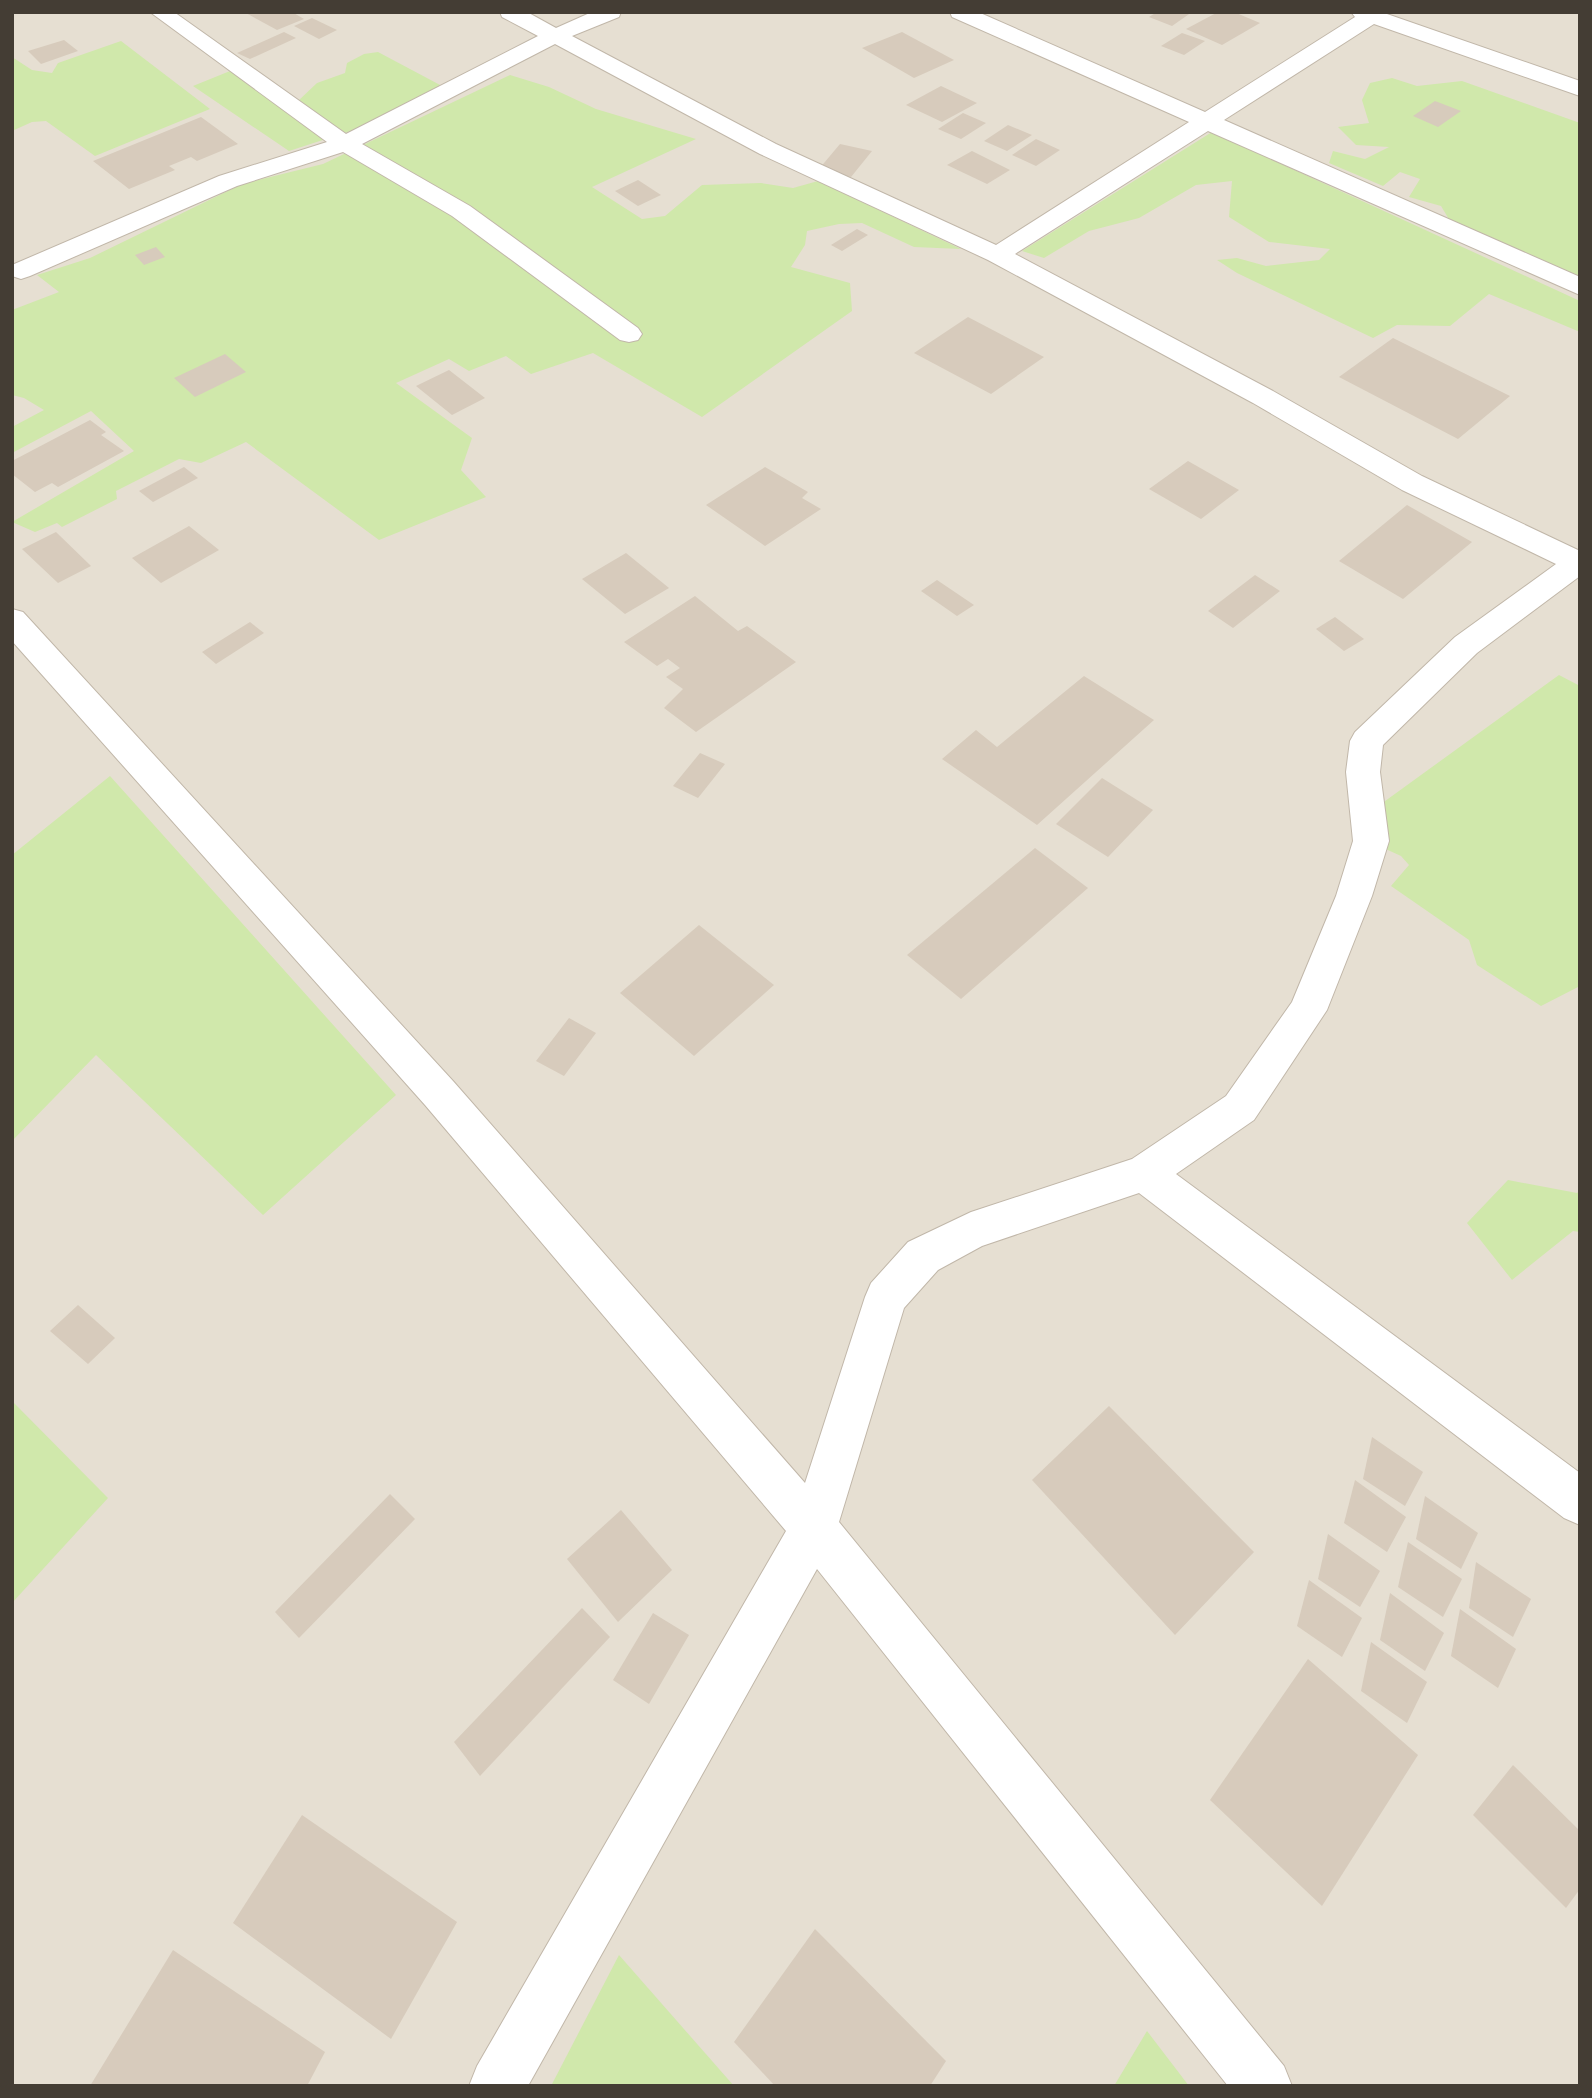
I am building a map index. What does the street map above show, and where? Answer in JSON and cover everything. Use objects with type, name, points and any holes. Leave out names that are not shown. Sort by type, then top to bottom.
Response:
[{"type":"street","points":[[160,12],[345,144],[461,211],[629,334]]},
{"type":"street","points":[[497,2086],[814,1528],[886,1297],[923,1256],[971,1231],[1144,1174],[1240,1108],[1308,1010],[1354,896],[1370,841],[1369,809],[1363,772],[1367,741],[1466,645],[1579,562],[1412,483],[1264,397],[997,255],[768,149],[510,12]]},
{"type":"street","points":[[21,271],[228,181],[345,144],[554,36],[611,12]]},
{"type":"street","points":[[960,12],[1580,287]]},
{"type":"street","points":[[997,255],[1208,122],[1371,14],[1580,89]]},
{"type":"street","points":[[12,620],[439,1093],[814,1528],[1264,2086]]},
{"type":"street","points":[[1144,1174],[1580,1502]]},
{"type":"shaded area","points":[[12,12],[1580,12],[1580,2086],[12,2086]]},
{"type":"green space","points":[[121,41],[210,109],[95,156],[46,121],[32,122],[12,131],[12,57],[32,70],[52,73],[58,63]]},
{"type":"green space","points":[[378,52],[442,86],[375,123],[289,151],[193,86],[230,71],[298,101],[317,83],[345,73],[347,63],[364,54]]},
{"type":"green space","points":[[510,75],[549,87],[596,109],[696,139],[592,187],[642,219],[665,216],[702,185],[761,183],[793,188],[818,181],[961,249],[914,247],[862,223],[839,224],[807,231],[805,245],[791,267],[850,283],[852,311],[702,417],[593,353],[531,374],[506,356],[469,371],[449,359],[396,383],[472,438],[461,470],[486,497],[379,540],[246,442],[201,463],[179,459],[116,491],[117,499],[62,527],[57,523],[35,532],[12,522],[134,451],[91,411],[12,453],[12,427],[44,410],[24,398],[12,395],[12,310],[59,292],[37,275],[90,258],[242,184],[323,164]]},
{"type":"green space","points":[[1392,78],[1417,86],[1462,81],[1580,123],[1580,280],[1450,221],[1441,206],[1409,197],[1420,179],[1400,172],[1383,186],[1329,163],[1333,151],[1365,159],[1389,147],[1356,145],[1338,127],[1369,123],[1362,100],[1370,83]]},
{"type":"green space","points":[[1212,132],[1580,301],[1580,332],[1489,294],[1450,326],[1397,325],[1373,338],[1237,273],[1217,260],[1237,258],[1266,266],[1319,260],[1330,249],[1269,242],[1229,217],[1232,181],[1196,185],[1139,218],[1089,231],[1044,258],[1022,251]]},
{"type":"green space","points":[[1559,675],[1580,686],[1580,986],[1541,1006],[1477,965],[1469,940],[1391,886],[1409,865],[1401,856],[1379,846],[1381,804]]},
{"type":"green space","points":[[110,776],[396,1095],[263,1215],[96,1055],[12,1141],[12,855]]},
{"type":"green space","points":[[1508,1180],[1577,1193],[1580,1190],[1580,1232],[1573,1231],[1512,1280],[1467,1223]]},
{"type":"green space","points":[[12,1401],[108,1498],[12,1603]]},
{"type":"green space","points":[[619,1955],[734,2086],[551,2086]]},
{"type":"green space","points":[[1147,2031],[1189,2086],[1114,2086]]},
{"type":"building","points":[[244,12],[292,12],[304,19],[277,30]]},
{"type":"building","points":[[1157,12],[1192,12],[1172,26],[1149,17]]},
{"type":"building","points":[[1218,12],[1234,12],[1260,23],[1222,45],[1186,29]]},
{"type":"building","points":[[312,18],[337,30],[319,39],[294,26]]},
{"type":"building","points":[[284,32],[296,38],[250,59],[237,53]]},
{"type":"building","points":[[902,32],[954,60],[914,78],[862,48]]},
{"type":"building","points":[[1182,33],[1205,41],[1184,55],[1161,46]]},
{"type":"building","points":[[64,40],[78,51],[41,64],[28,51]]},
{"type":"building","points":[[941,86],[977,103],[942,122],[906,105]]},
{"type":"building","points":[[1435,101],[1461,111],[1438,127],[1413,116]]},
{"type":"building","points":[[963,113],[986,123],[961,139],[938,129]]},
{"type":"building","points":[[201,117],[238,144],[197,161],[191,157],[169,166],[175,170],[129,189],[93,161]]},
{"type":"building","points":[[1008,125],[1032,135],[1007,151],[984,141]]},
{"type":"building","points":[[1036,139],[1060,150],[1036,166],[1012,155]]},
{"type":"building","points":[[840,144],[872,151],[851,177],[819,169]]},
{"type":"building","points":[[972,151],[1010,170],[987,184],[947,165]]},
{"type":"building","points":[[638,180],[661,195],[638,206],[615,191]]},
{"type":"building","points":[[857,229],[868,235],[842,251],[831,245]]},
{"type":"building","points":[[156,247],[165,257],[144,265],[135,255]]},
{"type":"building","points":[[968,317],[1044,357],[991,394],[914,353]]},
{"type":"building","points":[[1393,338],[1510,396],[1458,439],[1339,377]]},
{"type":"building","points":[[225,354],[246,372],[195,397],[174,378]]},
{"type":"building","points":[[449,370],[485,398],[452,415],[416,386]]},
{"type":"building","points":[[90,420],[106,432],[101,435],[124,451],[58,487],[52,483],[35,492],[12,474],[12,461]]},
{"type":"building","points":[[1188,461],[1239,490],[1201,519],[1149,489]]},
{"type":"building","points":[[184,467],[198,478],[153,502],[139,491]]},
{"type":"building","points":[[765,467],[808,492],[802,498],[821,509],[765,546],[706,505]]},
{"type":"building","points":[[1407,505],[1472,542],[1403,599],[1339,561]]},
{"type":"building","points":[[189,526],[219,550],[161,583],[132,558]]},
{"type":"building","points":[[56,532],[91,566],[58,583],[22,549]]},
{"type":"building","points":[[626,553],[669,588],[625,614],[582,579]]},
{"type":"building","points":[[1255,575],[1280,591],[1233,628],[1208,611]]},
{"type":"building","points":[[937,580],[974,605],[957,616],[921,591]]},
{"type":"building","points":[[695,596],[738,631],[747,626],[796,662],[696,732],[664,708],[683,689],[666,677],[680,668],[668,659],[657,666],[624,642]]},
{"type":"building","points":[[1335,617],[1364,639],[1344,651],[1316,629]]},
{"type":"building","points":[[250,622],[264,633],[216,664],[202,652]]},
{"type":"building","points":[[1084,676],[1154,720],[1037,825],[942,759],[976,730],[997,747]]},
{"type":"building","points":[[700,753],[725,764],[698,798],[673,786]]},
{"type":"building","points":[[1102,778],[1153,810],[1108,857],[1056,824]]},
{"type":"building","points":[[1035,848],[1088,888],[961,999],[907,955]]},
{"type":"building","points":[[699,925],[774,985],[694,1056],[620,993]]},
{"type":"building","points":[[569,1018],[596,1033],[564,1076],[536,1061]]},
{"type":"building","points":[[78,1305],[115,1338],[88,1364],[50,1331]]},
{"type":"building","points":[[1109,1406],[1254,1552],[1175,1635],[1032,1480]]},
{"type":"building","points":[[1372,1437],[1423,1472],[1405,1506],[1363,1479]]},
{"type":"building","points":[[1355,1480],[1406,1517],[1387,1552],[1344,1523]]},
{"type":"building","points":[[390,1494],[415,1519],[299,1638],[275,1612]]},
{"type":"building","points":[[1425,1496],[1478,1533],[1461,1569],[1416,1539]]},
{"type":"building","points":[[621,1510],[672,1570],[618,1622],[567,1559]]},
{"type":"building","points":[[1328,1534],[1380,1571],[1360,1607],[1318,1579]]},
{"type":"building","points":[[1408,1542],[1462,1579],[1443,1617],[1398,1587]]},
{"type":"building","points":[[1476,1562],[1531,1599],[1513,1637],[1469,1608]]},
{"type":"building","points":[[1309,1580],[1362,1618],[1342,1657],[1297,1626]]},
{"type":"building","points":[[1390,1593],[1444,1633],[1425,1671],[1380,1640]]},
{"type":"building","points":[[582,1608],[610,1637],[480,1776],[454,1742]]},
{"type":"building","points":[[1460,1609],[1516,1649],[1498,1688],[1451,1656]]},
{"type":"building","points":[[653,1613],[689,1635],[649,1704],[613,1680]]},
{"type":"building","points":[[1371,1642],[1427,1682],[1407,1723],[1361,1691]]},
{"type":"building","points":[[1308,1659],[1418,1755],[1322,1906],[1210,1800]]},
{"type":"building","points":[[1513,1765],[1580,1831],[1580,1889],[1566,1908],[1473,1815]]},
{"type":"building","points":[[302,1815],[457,1922],[391,2039],[233,1923]]},
{"type":"building","points":[[815,1929],[946,2061],[930,2086],[775,2086],[734,2042]]},
{"type":"building","points":[[173,1950],[325,2052],[307,2086],[90,2086]]}]
